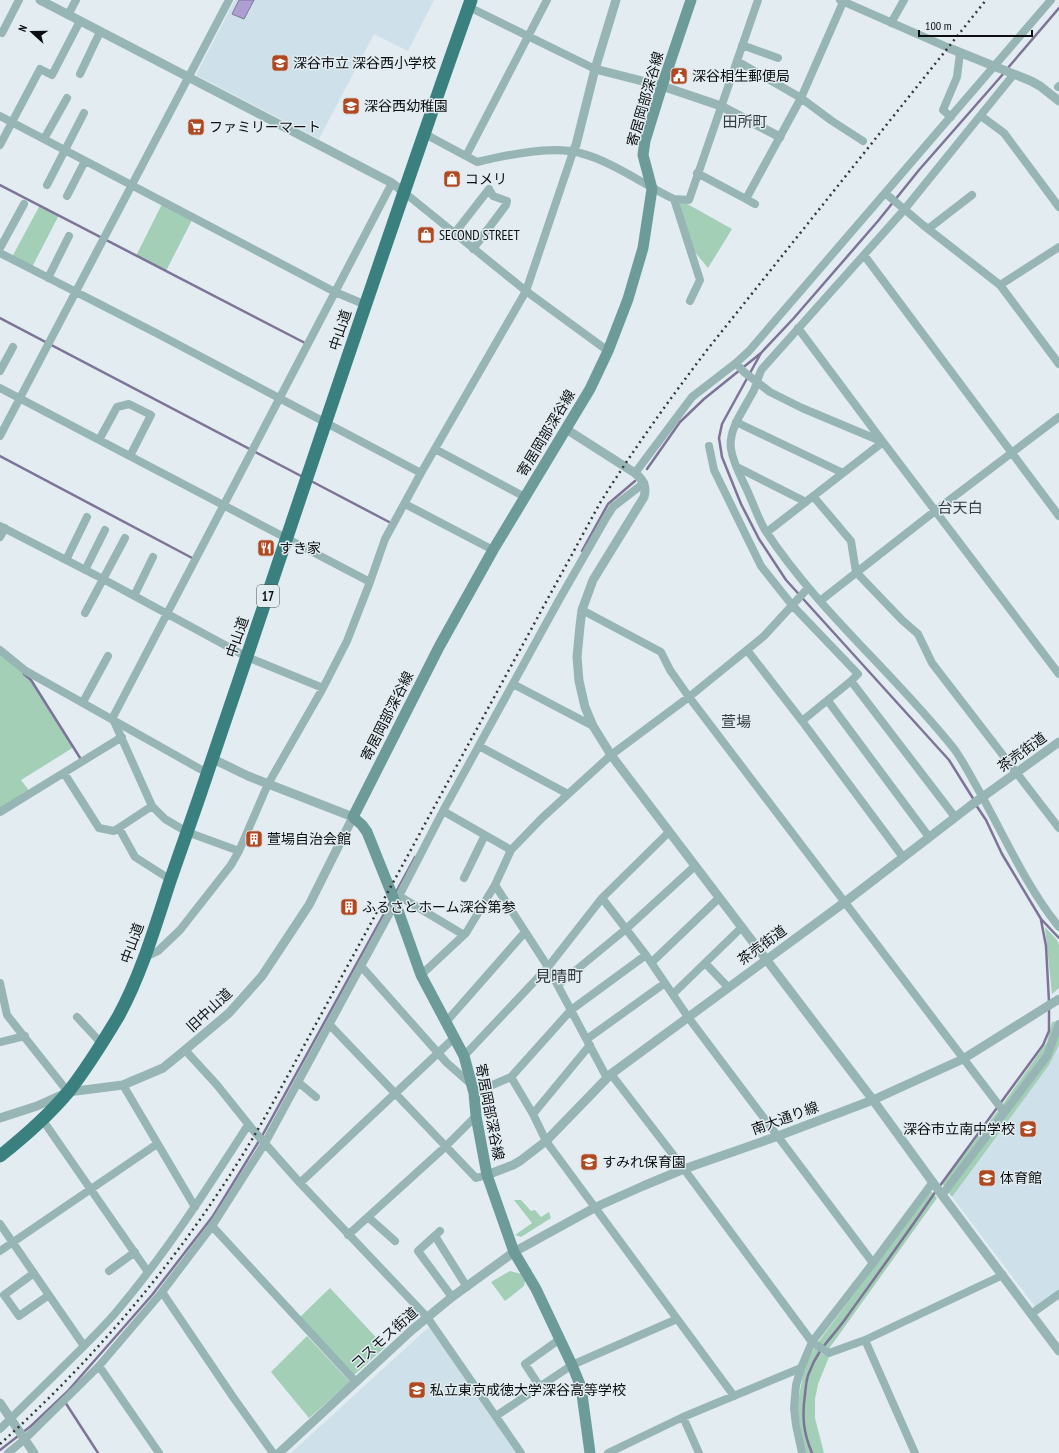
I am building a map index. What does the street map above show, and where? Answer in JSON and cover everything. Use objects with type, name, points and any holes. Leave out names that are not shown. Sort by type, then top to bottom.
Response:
[{"type":"highway","name":"中山道","points":[[0,1156],[42,1119],[68,1092],[102,1044],[120,1013],[144,958],[470,4]]},
{"type":"main road","name":"寄居岡部深谷線","points":[[590,1453],[580,1387],[572,1365],[536,1290],[514,1252],[487,1175],[476,1116],[473,1089],[464,1056],[420,975],[397,899],[367,832],[362,824],[353,817],[439,648],[493,550],[590,389],[608,351],[628,299],[643,248],[652,189],[644,155],[645,141],[691,0]]},
{"type":"street","points":[[2,33],[20,0]]},
{"type":"street","points":[[40,0],[392,183],[526,291],[608,351]]},
{"type":"street","points":[[68,15],[76,0]]},
{"type":"street","points":[[0,436],[229,0]]},
{"type":"street","points":[[466,156],[547,0]]},
{"type":"street","points":[[144,958],[158,951],[180,930],[231,866],[239,852],[268,784],[323,688],[347,641],[385,539],[421,473],[526,291],[576,146],[595,69],[616,0]]},
{"type":"street","points":[[425,134],[477,162],[535,152],[558,150],[573,152],[603,161],[652,189],[674,199],[689,200],[697,173],[758,0]]},
{"type":"street","points":[[746,199],[801,98],[842,0],[960,53],[1040,86],[1059,101]]},
{"type":"street","points":[[891,23],[904,0]]},
{"type":"street","points":[[1051,0],[750,351],[746,372],[755,387],[733,429],[730,449],[736,467],[767,532],[807,589],[820,600],[884,669],[956,751],[1023,872],[1048,914],[1059,927]]},
{"type":"street","points":[[470,4],[527,36],[595,69],[662,86],[721,106],[780,137]]},
{"type":"street","points":[[0,145],[40,69],[52,75],[80,21]]},
{"type":"street","points":[[80,74],[100,32]]},
{"type":"street","points":[[742,45],[778,58]]},
{"type":"street","points":[[951,117],[944,110],[957,77],[960,53]]},
{"type":"street","points":[[737,61],[801,98],[832,121],[863,141]]},
{"type":"street","points":[[634,473],[692,397],[746,372],[762,369],[864,255],[981,116],[1014,74]]},
{"type":"street","points":[[44,139],[67,98]]},
{"type":"street","points":[[47,185],[84,113]]},
{"type":"street","points":[[0,116],[335,292],[366,305]]},
{"type":"street","points":[[981,116],[1004,133],[1059,207]]},
{"type":"street","points":[[67,196],[85,161]]},
{"type":"street","points":[[697,173],[755,204]]},
{"type":"street","points":[[112,719],[392,183]]},
{"type":"street","points":[[454,234],[489,190],[493,196],[507,201],[506,205],[473,249]]},
{"type":"street","points":[[886,194],[1000,285],[1059,364]]},
{"type":"street","points":[[928,229],[972,195]]},
{"type":"street","points":[[674,199],[700,280],[690,301]]},
{"type":"street","points":[[0,248],[24,204]]},
{"type":"street","points":[[48,278],[69,236]]},
{"type":"street","points":[[1000,285],[1059,247]]},
{"type":"street","points":[[0,253],[421,473]]},
{"type":"street","points":[[864,255],[1059,516]]},
{"type":"street","points":[[798,328],[1059,674]]},
{"type":"street","points":[[0,371],[13,347]]},
{"type":"street","points":[[746,372],[770,392],[802,408],[883,442]]},
{"type":"street","points":[[0,388],[370,582]]},
{"type":"street","points":[[99,440],[117,407],[129,404],[151,415],[130,456]]},
{"type":"street","points":[[820,600],[1059,417]]},
{"type":"street","points":[[736,422],[842,473]]},
{"type":"street","points":[[566,429],[634,473],[644,483],[645,488],[644,497],[593,580],[582,610],[577,657],[585,707],[593,726],[611,755],[873,1100],[1059,1351]]},
{"type":"street","points":[[767,532],[883,442]]},
{"type":"street","points":[[709,446],[714,470],[761,566],[858,674],[828,701],[802,721]]},
{"type":"street","points":[[435,449],[525,497]]},
{"type":"street","points":[[736,467],[806,502]]},
{"type":"street","points":[[8,1453],[25,1439],[99,1366],[162,1292],[212,1226],[265,1143],[479,746],[563,593],[613,507],[644,483]]},
{"type":"street","points":[[813,496],[851,541],[856,572],[902,620],[918,634],[932,663],[1059,828]]},
{"type":"street","points":[[405,504],[493,550]]},
{"type":"street","points":[[66,560],[87,518]]},
{"type":"street","points":[[0,537],[2,527],[103,579],[247,657],[323,688]]},
{"type":"street","points":[[85,570],[105,530]]},
{"type":"street","points":[[85,614],[125,538]]},
{"type":"street","points":[[134,596],[153,557]]},
{"type":"street","points":[[420,975],[464,935],[495,885],[511,850],[542,818],[611,755],[689,697],[764,636],[807,589]]},
{"type":"street","points":[[582,610],[661,652],[670,670],[689,697],[1004,1112]]},
{"type":"street","points":[[0,650],[26,671],[200,769],[208,772]]},
{"type":"street","points":[[747,650],[903,857]]},
{"type":"street","points":[[83,702],[108,656]]},
{"type":"street","points":[[851,681],[955,817]]},
{"type":"street","points":[[513,684],[593,726]]},
{"type":"street","points":[[828,701],[929,837]]},
{"type":"street","points":[[112,719],[122,737],[152,806],[165,819],[187,832],[239,852]]},
{"type":"street","points":[[0,812],[122,737]]},
{"type":"street","name":"茶売街道","points":[[487,1175],[513,1165],[546,1140],[609,1076],[844,902],[955,817],[1059,742]]},
{"type":"street","points":[[479,746],[568,794]]},
{"type":"street","points":[[213,759],[248,776],[353,817]]},
{"type":"street","points":[[64,773],[99,828],[114,831],[152,806]]},
{"type":"street","points":[[443,812],[511,850]]},
{"type":"street","name":"旧中山道","points":[[1,1117],[44,1103],[68,1092],[123,1085],[163,1068],[229,1013],[262,976],[309,905],[353,817]]},
{"type":"street","points":[[119,828],[135,857],[171,880]]},
{"type":"street","points":[[464,1056],[548,967],[602,898],[669,832]]},
{"type":"street","points":[[464,878],[485,835]]},
{"type":"street","points":[[558,985],[626,929],[695,866]]},
{"type":"street","points":[[495,885],[548,967],[588,1042],[609,1076],[684,1169],[814,1343],[830,1353],[865,1340],[1003,1276]]},
{"type":"street","points":[[602,898],[652,962],[688,1017],[873,1263]]},
{"type":"street","points":[[652,962],[719,898]]},
{"type":"street","points":[[397,899],[464,935]]},
{"type":"street","points":[[673,994],[742,928]]},
{"type":"street","points":[[446,1022],[525,932]]},
{"type":"street","points":[[361,966],[447,1063],[473,1089],[511,1077],[571,1010],[646,954]]},
{"type":"street","points":[[705,963],[728,987]]},
{"type":"street","points":[[533,1114],[588,1042],[665,982]]},
{"type":"street","points":[[0,983],[7,1015],[68,1092]]},
{"type":"street","name":"南大通り線","points":[[514,1252],[596,1207],[684,1169],[778,1136],[873,1100],[963,1059],[1059,999]]},
{"type":"street","points":[[77,1016],[102,1044]]},
{"type":"street","points":[[329,1024],[476,1178],[487,1175]]},
{"type":"street","points":[[942,1195],[1047,1056],[1059,1024]]},
{"type":"street","points":[[0,1042],[25,1036]]},
{"type":"street","points":[[300,1183],[454,1038]]},
{"type":"street","points":[[185,1050],[218,1085],[248,1125],[300,1183],[427,1318],[521,1453]]},
{"type":"street","points":[[511,1077],[533,1114],[546,1140],[734,1396]]},
{"type":"street","points":[[298,1082],[316,1097]]},
{"type":"street","points":[[123,1085],[195,1207]]},
{"type":"street","points":[[348,1235],[445,1147],[476,1116]]},
{"type":"street","points":[[42,1119],[148,1272]]},
{"type":"street","points":[[0,1429],[117,1312],[195,1207],[248,1125]]},
{"type":"street","points":[[0,1251],[157,1144]]},
{"type":"street","points":[[802,1453],[794,1408],[796,1385],[801,1368],[814,1343],[933,1182]]},
{"type":"street","points":[[368,1217],[395,1242]]},
{"type":"street","points":[[0,1224],[84,1346]]},
{"type":"street","points":[[212,1226],[356,1382]]},
{"type":"street","points":[[452,1297],[418,1251],[438,1233],[466,1286]]},
{"type":"street","points":[[109,1271],[135,1252]]},
{"type":"street","name":"コスモス街道","points":[[279,1453],[427,1318],[466,1286],[514,1252]]},
{"type":"street","points":[[34,1273],[4,1295],[19,1316],[49,1295]]},
{"type":"street","points":[[162,1292],[233,1398],[273,1453]]},
{"type":"street","points":[[1031,1314],[1059,1294]]},
{"type":"street","points":[[496,1416],[572,1365],[677,1319]]},
{"type":"street","points":[[540,1387],[525,1364],[560,1339]]},
{"type":"street","points":[[865,1340],[915,1453]]},
{"type":"street","points":[[99,1366],[159,1453]]},
{"type":"street","points":[[608,1453],[683,1417],[801,1368]]},
{"type":"street","points":[[0,1403],[34,1453]]},
{"type":"street","points":[[683,1417],[699,1453]]},
{"type":"shaded area","name":"深谷市立 深谷西小学校","points":[[235,0],[434,0],[408,51],[374,34],[319,139],[196,75]]},
{"type":"shaded area","points":[[239,0],[254,0],[244,19],[232,14]]},
{"type":"shaded area","name":"深谷市立南中学校","points":[[1059,1038],[1059,1291],[1036,1308],[953,1198],[950,1191]]},
{"type":"shaded area","name":"私立東京成徳大学深谷高等学校","points":[[430,1326],[517,1453],[291,1453]]},
{"type":"green space","points":[[682,201],[732,229],[708,268],[694,251],[679,206]]},
{"type":"green space","points":[[163,202],[193,218],[166,271],[136,256]]},
{"type":"green space","points":[[40,205],[59,215],[31,269],[11,259]]},
{"type":"green space","points":[[0,650],[26,671],[74,747],[21,780],[31,793],[0,812]]},
{"type":"green space","points":[[1045,927],[1057,940],[1059,945],[1059,988],[1052,994]]},
{"type":"green space","points":[[1059,1021],[1059,1045],[1049,1065],[952,1197],[942,1183],[1003,1104],[1047,1042],[1052,1022]]},
{"type":"green space","points":[[931,1191],[937,1198],[828,1350],[822,1347],[819,1352],[829,1357],[818,1384],[815,1399],[815,1418],[824,1453],[805,1453],[797,1408],[804,1368],[816,1345]]},
{"type":"green space","points":[[514,1200],[521,1200],[531,1211],[535,1210],[541,1217],[549,1212],[551,1218],[521,1237],[515,1235],[532,1223]]},
{"type":"green space","points":[[510,1271],[521,1274],[525,1281],[524,1286],[505,1301],[491,1282]]},
{"type":"green space","points":[[330,1288],[385,1347],[354,1375],[299,1318]]},
{"type":"green space","points":[[307,1336],[350,1382],[309,1418],[271,1372]]},
{"type":"waterway","points":[[1007,69],[1059,8]]},
{"type":"waterway","points":[[647,469],[680,422],[704,399],[761,353],[793,319],[878,221],[919,170],[1004,73]]},
{"type":"waterway","points":[[0,185],[307,344]]},
{"type":"waterway","points":[[0,318],[303,477]]},
{"type":"waterway","points":[[761,353],[722,424],[719,438],[722,457],[741,504],[759,539],[786,580],[949,760],[974,800]]},
{"type":"waterway","points":[[0,456],[194,559]]},
{"type":"waterway","points":[[311,481],[391,523]]},
{"type":"waterway","points":[[582,551],[608,504],[635,481]]},
{"type":"waterway","points":[[24,674],[31,680],[82,761]]},
{"type":"waterway","points":[[976,805],[986,820],[1002,854],[1041,919],[1059,938]]},
{"type":"waterway","points":[[396,892],[415,857]]},
{"type":"waterway","points":[[262,1136],[391,901]]},
{"type":"waterway","points":[[1041,920],[1046,946],[1049,1002]]},
{"type":"waterway","points":[[939,1187],[1043,1045],[1049,1031],[1049,1007]]},
{"type":"waterway","points":[[0,1450],[31,1426],[67,1392],[152,1295],[213,1216],[259,1141]]},
{"type":"waterway","points":[[812,1453],[805,1431],[804,1410],[807,1380],[813,1364],[821,1350],[846,1318],[936,1191]]},
{"type":"waterway","points":[[65,1402],[98,1453]]},
{"type":"railway","points":[[0,1444],[77,1369],[114,1329],[181,1245],[212,1201],[242,1156],[269,1110],[600,503],[625,464],[707,350],[986,0]]},
{"type":"place","name":"深谷市立 深谷西小学校","points":[[280,63]]},
{"type":"place","name":"深谷相生郵便局","points":[[679,76]]},
{"type":"place","name":"深谷西幼稚園","points":[[351,106]]},
{"type":"place","name":"ファミリーマート","points":[[196,127]]},
{"type":"place","name":"コメリ","points":[[452,179]]},
{"type":"place","name":"SECOND STREET","points":[[426,235]]},
{"type":"place","name":"すき家","points":[[266,548]]},
{"type":"place","name":"萱場自治会館","points":[[254,839]]},
{"type":"place","name":"ふるさとホーム深谷第参","points":[[349,907]]},
{"type":"place","name":"深谷市立南中学校","points":[[1028,1129]]},
{"type":"place","name":"すみれ保育園","points":[[589,1162]]},
{"type":"place","name":"体育館","points":[[987,1178]]},
{"type":"place","name":"私立東京成徳大学深谷高等学校","points":[[417,1390]]},
{"type":"district","name":"田所町","points":[[745,121]]},
{"type":"district","name":"台天白","points":[[960,507]]},
{"type":"district","name":"萱場","points":[[736,721]]},
{"type":"district","name":"見晴町","points":[[559,976]]}]
